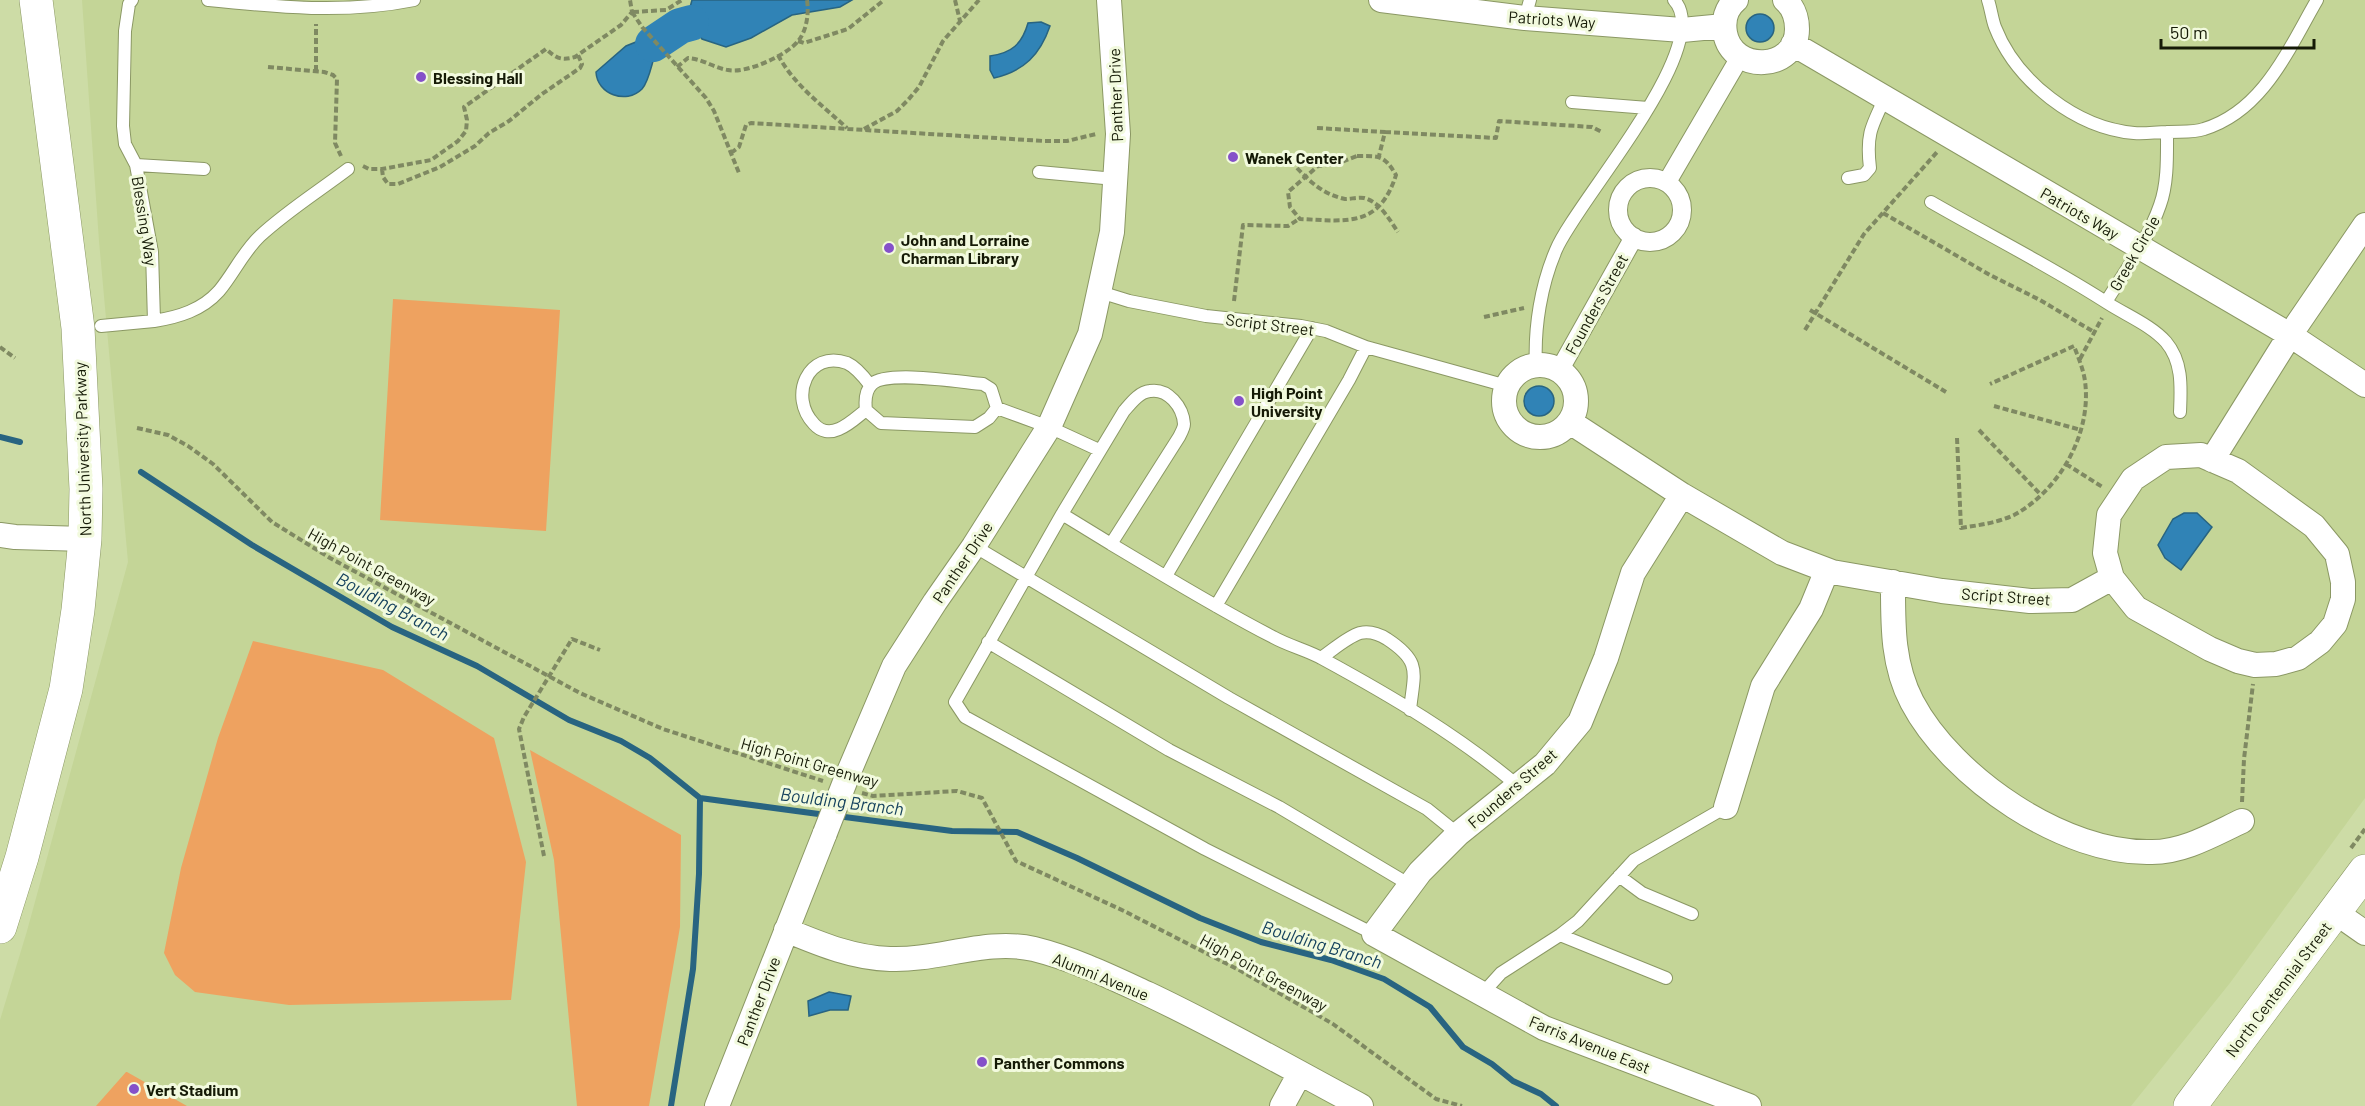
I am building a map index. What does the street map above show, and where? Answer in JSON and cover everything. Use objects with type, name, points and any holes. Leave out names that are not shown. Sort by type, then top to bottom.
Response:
[{"type":"main road","name":"North University Parkway","points":[[0,927],[22,857],[66,689],[78,610],[85,538],[86,489],[78,328],[36,0]]},
{"type":"main road","name":"North Centennial Street","points":[[2190,1106],[2365,871]]},
{"type":"street","name":"Panther Drive","points":[[717,1106],[844,783],[894,666],[974,546],[1049,427],[1090,334],[1112,232],[1118,134],[1109,0]]},
{"type":"street","name":"Patriots Way","points":[[1381,0],[1528,9],[1682,30],[1724,26]]},
{"type":"street","points":[[1736,0],[1726,13],[1724,26],[1726,38],[1731,49],[1740,57],[1751,62],[1769,62],[1785,54],[1793,44],[1797,34],[1797,22],[1794,12],[1785,0]]},
{"type":"street","name":"Patriots Way","points":[[1793,44],[2290,335],[2365,385]]},
{"type":"street","points":[[1667,182],[1740,57]]},
{"type":"street","name":"Founders Street","points":[[1645,178],[1656,178],[1667,182],[1678,194],[1682,204],[1682,215],[1678,226],[1671,234],[1656,241],[1644,241],[1634,237],[1625,230],[1618,214],[1618,202],[1623,192],[1630,184],[1645,178]]},
{"type":"street","points":[[2212,460],[2290,335],[2365,225]]},
{"type":"street","name":"Founders Street","points":[[1547,368],[1634,237]]},
{"type":"street","points":[[1547,368],[1568,378],[1576,400],[1575,411],[1570,422],[1562,430],[1552,436],[1540,438],[1518,431],[1510,422],[1505,410],[1504,398],[1507,386],[1514,376],[1524,369],[1547,368]]},
{"type":"street","name":"Script Street","points":[[1570,422],[1682,495],[1782,553],[1827,570],[1942,591],[2030,601],[2072,600],[2112,578]]},
{"type":"street","points":[[2201,455],[2212,460],[2238,471],[2314,526],[2337,554],[2343,582],[2343,600],[2335,624],[2320,642],[2298,658],[2276,664],[2255,665],[2238,661],[2210,649],[2136,608],[2112,578],[2105,553],[2109,515],[2133,479],[2166,456],[2201,455]]},
{"type":"street","name":"Founders Street","points":[[1374,934],[1420,872],[1458,834],[1545,764],[1580,722],[1606,658],[1633,573],[1682,495]]},
{"type":"street","points":[[0,535],[85,538]]},
{"type":"street","points":[[1726,807],[1763,686],[1811,609],[1827,570]]},
{"type":"street","points":[[1893,582],[1896,656],[1912,701],[1939,742],[1964,768],[2002,798],[2031,817],[2070,837],[2112,850],[2154,853],[2187,846],[2242,821]]},
{"type":"street","points":[[2335,912],[2365,933]]},
{"type":"street","name":"Alumni Avenue","points":[[786,930],[825,946],[856,955],[890,959],[996,947],[1032,949],[1082,964],[1188,1013],[1360,1106]]},
{"type":"street","name":"Farris Avenue East","points":[[1374,934],[1544,1028],[1749,1106]]},
{"type":"street","points":[[1282,1106],[1300,1073]]},
{"type":"lane","name":"Blessing Way","points":[[132,0],[129,4],[125,31],[123,126],[125,144],[136,165],[152,252],[154,321]]},
{"type":"lane","points":[[208,0],[316,10],[414,0]]},
{"type":"lane","points":[[1547,368],[1535,340],[1543,292],[1556,249],[1648,108],[1674,60],[1682,30],[1679,5],[1674,0]]},
{"type":"lane","points":[[1988,0],[1995,27],[2009,53],[2030,80],[2058,103],[2105,126],[2133,133],[2201,130],[2228,121],[2253,101],[2273,75],[2317,0]]},
{"type":"lane","points":[[1848,178],[1864,175],[1870,168],[1869,131],[1885,98]]},
{"type":"lane","points":[[1572,102],[1648,108]]},
{"type":"lane","name":"Greek Circle","points":[[2107,303],[2161,205],[2165,180],[2167,132]]},
{"type":"lane","points":[[136,165],[204,169]]},
{"type":"lane","points":[[101,326],[179,317],[204,304],[219,291],[244,254],[260,237],[348,169]]},
{"type":"lane","points":[[1038,172],[1115,179]]},
{"type":"lane","points":[[1931,202],[2107,303],[2166,342],[2177,361],[2181,379],[2180,412]]},
{"type":"lane","name":"Script Street","points":[[1100,292],[1130,301],[1206,316],[1326,331],[1366,347],[1507,386]]},
{"type":"lane","points":[[1166,576],[1312,328]]},
{"type":"lane","points":[[1216,606],[1366,347]]},
{"type":"lane","points":[[866,411],[838,430],[825,432],[807,416],[802,405],[802,388],[808,374],[828,360],[848,363],[870,385]]},
{"type":"lane","points":[[900,376],[983,384],[991,389],[997,408],[989,418],[975,428],[881,423],[866,411],[865,399],[870,385],[882,377],[900,376]]},
{"type":"lane","points":[[1111,544],[1184,426],[1181,412],[1174,399],[1162,392],[1149,390],[1136,398],[1124,411],[1099,450],[955,702],[965,717],[1205,849],[1374,934]]},
{"type":"lane","points":[[997,408],[1049,427],[1099,450]]},
{"type":"lane","points":[[1062,514],[1216,606],[1276,639],[1321,658],[1410,710],[1472,749],[1518,786]]},
{"type":"lane","points":[[974,546],[1230,698],[1427,808],[1458,834]]},
{"type":"lane","points":[[1321,658],[1359,633],[1370,632],[1383,636],[1405,650],[1412,660],[1414,672],[1410,710]]},
{"type":"lane","points":[[988,642],[1159,744],[1279,807],[1410,885]]},
{"type":"lane","points":[[1482,994],[1501,973],[1578,921],[1634,860],[1726,807]]},
{"type":"lane","points":[[1619,876],[1642,892],[1692,914]]},
{"type":"lane","points":[[1560,935],[1666,978]]},
{"type":"path","points":[[630,0],[632,12],[642,27],[706,98],[714,111],[739,173]]},
{"type":"path","points":[[348,169],[360,165],[369,169],[382,169],[431,160],[458,141],[466,131],[467,120],[464,107],[546,49],[556,59],[566,60],[578,55],[621,25],[632,12],[666,10],[682,0]]},
{"type":"path","points":[[677,67],[688,58],[697,58],[729,71],[745,70],[771,60],[798,41],[808,16],[807,0]]},
{"type":"path","points":[[798,41],[804,43],[848,29],[884,0]]},
{"type":"path","points":[[955,0],[960,22]]},
{"type":"path","points":[[864,129],[897,111],[908,100],[918,87],[943,42],[979,0]]},
{"type":"path","points":[[316,10],[316,71]]},
{"type":"path","points":[[382,169],[383,177],[388,184],[398,184],[440,167],[475,146],[489,132],[509,121],[542,94],[580,68],[582,64],[578,55]]},
{"type":"path","points":[[778,55],[791,76],[808,94],[848,128]]},
{"type":"path","points":[[268,67],[316,71],[333,75],[337,79],[335,143]]},
{"type":"path","points":[[1317,128],[1496,138],[1499,121],[1592,127],[1602,132]]},
{"type":"path","points":[[730,153],[739,147],[746,125],[751,123],[1044,141],[1067,141],[1092,134],[1118,134]]},
{"type":"path","points":[[1379,156],[1385,132]]},
{"type":"path","points":[[1805,330],[1864,234],[1950,136]]},
{"type":"path","points":[[1234,301],[1243,225],[1288,226],[1300,219],[1334,220],[1367,217],[1390,195],[1396,175],[1388,161],[1379,156],[1358,156],[1336,164],[1318,166],[1288,192],[1290,207],[1300,219]]},
{"type":"path","points":[[1297,168],[1328,194],[1346,199],[1364,198],[1380,207],[1398,232]]},
{"type":"path","points":[[1883,213],[2094,332]]},
{"type":"path","points":[[2080,360],[2107,303]]},
{"type":"path","points":[[1484,317],[1524,308]]},
{"type":"path","points":[[1810,310],[1946,392]]},
{"type":"path","points":[[1957,438],[1961,528],[1989,524],[2014,515],[2041,495],[2066,465],[2081,430],[2085,411],[2085,383],[2074,346],[1990,384]]},
{"type":"path","points":[[0,347],[15,358]]},
{"type":"path","points":[[1994,406],[2081,430]]},
{"type":"path","name":"High Point Greenway","points":[[137,428],[168,435],[188,446],[213,464],[272,522],[330,558],[580,693],[663,729],[748,758],[844,783],[873,796],[957,791],[982,798],[1016,861],[1124,911],[1241,971],[1333,1024],[1436,1099],[1462,1106]]},
{"type":"path","points":[[1979,430],[2041,495]]},
{"type":"path","points":[[2066,465],[2120,499]]},
{"type":"path","points":[[544,856],[519,729],[572,639],[600,650]]},
{"type":"path","points":[[2242,821],[2244,759],[2255,665]]},
{"type":"shaded area","name":"High Point University","points":[[82,0],[2365,0],[2365,798],[2230,983],[2131,1106],[0,1106],[0,1020],[27,931],[128,562],[99,241]]},
{"type":"shaded area","points":[[393,299],[560,310],[546,531],[380,520]]},
{"type":"shaded area","points":[[253,641],[383,670],[494,738],[526,862],[511,1000],[289,1005],[195,992],[175,975],[164,953],[181,868],[218,738]]},
{"type":"shaded area","points":[[530,750],[681,835],[680,927],[649,1106],[577,1106],[554,860]]},
{"type":"shaded area","name":"Vert Stadium","points":[[127,1072],[187,1106],[96,1106]]},
{"type":"water","points":[[692,0],[852,0],[840,7],[792,15],[751,38],[726,47],[702,39],[691,23],[689,11]]},
{"type":"water","points":[[1760,14],[1770,18],[1774,28],[1770,38],[1760,42],[1750,38],[1746,28],[1750,18]]},
{"type":"water","points":[[1041,22],[1050,26],[1036,53],[1014,71],[994,78],[990,70],[990,56],[1004,53],[1015,46],[1023,37],[1028,23]]},
{"type":"water","points":[[646,38],[657,49],[642,89],[628,96],[613,95],[601,86],[596,72],[626,46]]},
{"type":"water","points":[[1539,386],[1549,391],[1554,401],[1549,411],[1539,416],[1529,411],[1524,401],[1529,391]]},
{"type":"water","points":[[2184,513],[2197,513],[2212,527],[2181,570],[2165,558],[2158,545],[2173,519]]},
{"type":"water","points":[[829,992],[851,996],[848,1010],[830,1010],[809,1016],[808,1001]]},
{"type":"waterway","points":[[653,44],[680,26],[691,23]]},
{"type":"waterway","name":"Boulding Branch","points":[[0,437],[20,442]]},
{"type":"waterway","name":"Boulding Branch","points":[[141,472],[252,545],[392,627],[477,666],[569,720],[621,741],[650,758],[700,798],[826,815]]},
{"type":"waterway","points":[[671,1106],[693,969],[699,874],[700,798]]},
{"type":"waterway","name":"Boulding Branch","points":[[837,816],[952,831],[1017,832],[1077,858],[1200,918],[1261,942],[1331,960],[1384,979],[1430,1007],[1463,1047],[1492,1064],[1513,1081],[1541,1094],[1556,1106]]},
{"type":"place","name":"Blessing Hall","points":[[421,77]]},
{"type":"place","name":"Wanek Center","points":[[1233,157]]},
{"type":"place","name":"John and Lorraine Charman Library","points":[[889,248]]},
{"type":"place","name":"High Point University","points":[[1239,401]]},
{"type":"place","name":"Panther Commons","points":[[982,1062]]},
{"type":"place","name":"Vert Stadium","points":[[134,1089]]}]
